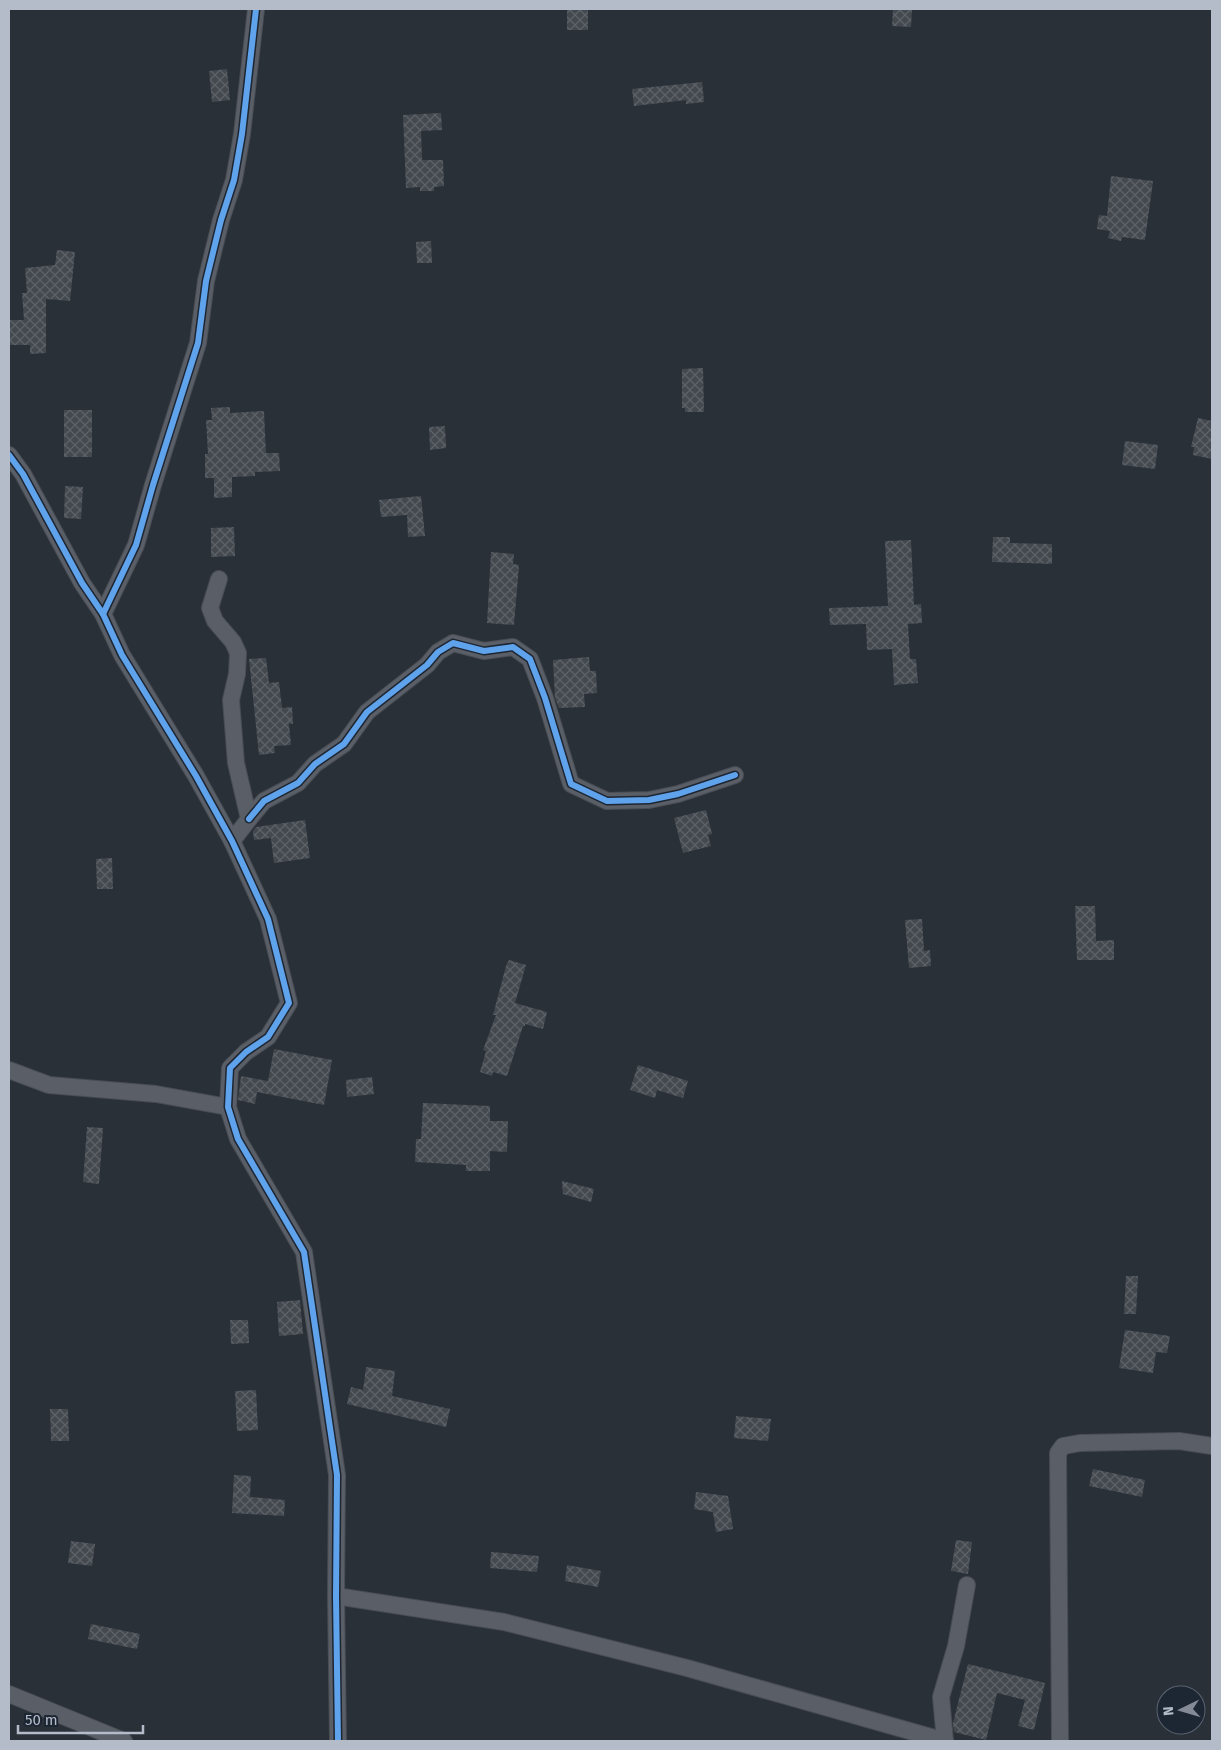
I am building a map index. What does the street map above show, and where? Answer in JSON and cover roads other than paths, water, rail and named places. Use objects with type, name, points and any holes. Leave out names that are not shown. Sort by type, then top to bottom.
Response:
[{"type":"street","points":[[103,614],[136,545],[198,343],[206,281],[221,220],[234,180],[242,134],[256,9]]},
{"type":"street","points":[[9,455],[22,474],[82,583],[103,614],[122,655],[196,776],[232,841],[268,919],[289,1003],[268,1037],[246,1052],[230,1068],[228,1107],[238,1139],[304,1252],[337,1475],[338,1741]]},
{"type":"street","points":[[219,579],[210,608],[215,621],[233,642],[238,654],[237,674],[231,700],[236,763],[249,819]]},
{"type":"street","points":[[232,841],[264,801],[298,783],[315,764],[344,744],[367,712],[427,665],[438,652],[453,643],[484,651],[513,647],[530,659],[545,698],[570,784],[607,801],[649,800],[678,794],[736,775]]},
{"type":"street","points":[[9,1070],[49,1085],[156,1094],[228,1107]]},
{"type":"street","points":[[1060,1741],[1058,1453],[1063,1446],[1080,1443],[1178,1441],[1212,1446]]},
{"type":"street","points":[[336,1596],[504,1622],[688,1668],[945,1741],[941,1697],[956,1646],[967,1585]]},
{"type":"street","points":[[9,1694],[124,1741]]}]
